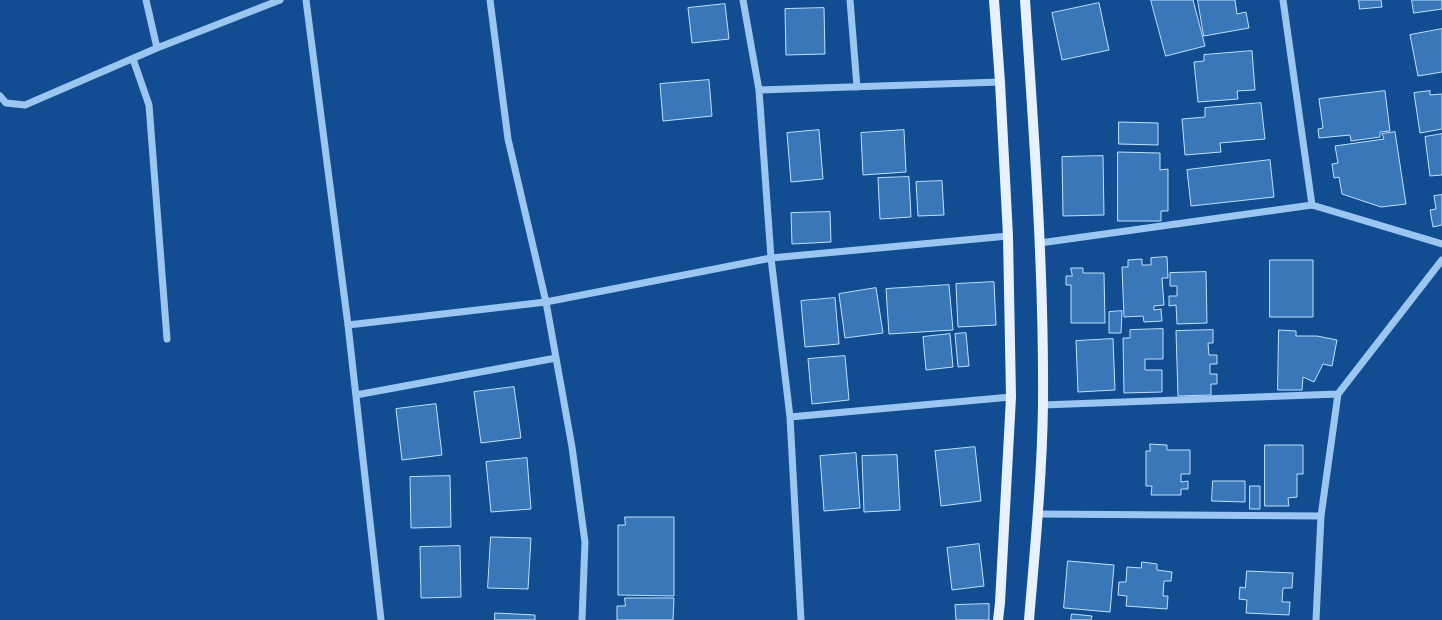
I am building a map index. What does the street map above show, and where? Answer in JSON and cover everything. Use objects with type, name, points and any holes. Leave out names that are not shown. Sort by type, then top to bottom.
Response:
[{"type":"main road","points":[[994,0],[1008,236],[1011,397],[998,620]]},
{"type":"main road","points":[[1025,0],[1040,243],[1043,406],[1038,514],[1029,620]]},
{"type":"street","points":[[146,0],[157,48]]},
{"type":"street","points":[[0,96],[6,103],[25,106],[157,48],[280,0]]},
{"type":"street","points":[[306,0],[348,325],[381,620]]},
{"type":"street","points":[[490,0],[508,139],[546,302],[572,447],[586,542],[582,620]]},
{"type":"street","points":[[743,0],[759,90],[771,258],[790,417],[801,620]]},
{"type":"street","points":[[850,0],[857,87]]},
{"type":"street","points":[[1283,0],[1312,205]]},
{"type":"street","points":[[133,59],[149,105],[167,339]]},
{"type":"street","points":[[759,90],[1000,82]]},
{"type":"street","points":[[1040,243],[1312,205],[1442,244]]},
{"type":"street","points":[[348,325],[546,302],[771,258],[1008,236]]},
{"type":"street","points":[[1316,620],[1322,516],[1338,394],[1442,260]]},
{"type":"street","points":[[356,395],[556,358]]},
{"type":"street","points":[[1043,406],[1338,394]]},
{"type":"street","points":[[790,417],[1011,397]]},
{"type":"street","points":[[1038,514],[1322,516]]},
{"type":"building","points":[[1151,0],[1193,0],[1205,46],[1166,56]]},
{"type":"building","points":[[1198,0],[1235,0],[1237,14],[1246,12],[1249,28],[1204,36]]},
{"type":"building","points":[[1359,0],[1381,0],[1382,7],[1360,9]]},
{"type":"building","points":[[1412,0],[1442,0],[1442,9],[1414,13]]},
{"type":"building","points":[[1099,3],[1109,50],[1062,60],[1052,13]]},
{"type":"building","points":[[725,4],[729,39],[692,43],[688,8]]},
{"type":"building","points":[[824,8],[825,54],[786,55],[785,9]]},
{"type":"building","points":[[1442,29],[1442,72],[1418,76],[1410,35]]},
{"type":"building","points":[[1252,51],[1255,90],[1237,91],[1238,99],[1198,102],[1194,62],[1204,61],[1204,55]]},
{"type":"building","points":[[709,80],[712,116],[663,121],[660,84]]},
{"type":"building","points":[[1385,91],[1390,131],[1380,132],[1380,137],[1351,141],[1350,135],[1319,138],[1318,129],[1323,128],[1319,99]]},
{"type":"building","points":[[1430,91],[1430,95],[1442,94],[1442,129],[1420,133],[1414,93]]},
{"type":"building","points":[[1261,103],[1265,139],[1220,143],[1221,152],[1185,155],[1182,119],[1205,117],[1205,108]]},
{"type":"building","points":[[1119,122],[1158,123],[1158,145],[1119,144]]},
{"type":"building","points":[[819,130],[823,179],[791,182],[787,133]]},
{"type":"building","points":[[904,130],[906,172],[863,175],[861,133]]},
{"type":"building","points":[[1395,132],[1406,204],[1381,207],[1342,194],[1339,177],[1334,178],[1332,164],[1338,163],[1335,146],[1384,139],[1382,134]]},
{"type":"building","points":[[1442,134],[1442,175],[1430,176],[1425,137]]},
{"type":"building","points":[[1118,152],[1160,153],[1160,170],[1168,169],[1168,211],[1161,211],[1161,221],[1118,221]]},
{"type":"building","points":[[1103,156],[1104,215],[1063,216],[1062,157]]},
{"type":"building","points":[[1270,160],[1274,197],[1191,206],[1187,170]]},
{"type":"building","points":[[909,177],[911,217],[880,219],[878,178]]},
{"type":"building","points":[[942,181],[944,215],[918,216],[916,182]]},
{"type":"building","points":[[1442,195],[1442,225],[1433,227],[1430,210],[1436,209],[1434,196]]},
{"type":"building","points":[[830,212],[831,242],[792,244],[791,213]]},
{"type":"building","points":[[1167,257],[1168,278],[1162,278],[1164,305],[1154,306],[1154,310],[1161,309],[1162,321],[1144,322],[1143,316],[1124,317],[1122,267],[1128,267],[1128,260],[1142,259],[1142,265],[1151,265],[1151,258]]},
{"type":"building","points":[[1270,260],[1313,260],[1313,317],[1270,317]]},
{"type":"building","points":[[1071,268],[1083,268],[1083,273],[1104,273],[1105,323],[1071,323],[1071,285],[1066,285],[1066,276],[1072,276]]},
{"type":"building","points":[[1206,272],[1207,323],[1177,324],[1176,305],[1169,306],[1169,296],[1177,296],[1177,286],[1170,286],[1170,273]]},
{"type":"building","points":[[994,282],[996,325],[958,327],[956,284]]},
{"type":"building","points":[[949,285],[953,330],[889,334],[886,289]]},
{"type":"building","points":[[876,288],[883,333],[845,338],[839,294]]},
{"type":"building","points":[[835,298],[839,344],[805,347],[801,301]]},
{"type":"building","points":[[1122,311],[1121,333],[1109,333],[1109,312]]},
{"type":"building","points":[[1163,329],[1163,359],[1145,359],[1145,370],[1162,370],[1162,392],[1124,393],[1123,338],[1130,338],[1130,330]]},
{"type":"building","points":[[1213,330],[1213,343],[1208,343],[1209,355],[1217,355],[1217,364],[1210,364],[1210,374],[1217,374],[1217,384],[1211,384],[1211,395],[1178,396],[1176,331]]},
{"type":"building","points":[[1279,330],[1296,331],[1296,336],[1317,336],[1337,340],[1332,366],[1323,364],[1314,382],[1303,377],[1302,390],[1278,390]]},
{"type":"building","points":[[966,333],[969,366],[958,367],[955,334]]},
{"type":"building","points":[[950,334],[953,367],[926,370],[923,337]]},
{"type":"building","points":[[1113,339],[1115,390],[1078,392],[1076,341]]},
{"type":"building","points":[[845,356],[849,400],[812,404],[808,359]]},
{"type":"building","points":[[514,387],[521,438],[481,443],[474,392]]},
{"type":"building","points":[[436,404],[442,455],[402,460],[396,409]]},
{"type":"building","points":[[1150,444],[1167,445],[1167,450],[1190,450],[1190,474],[1181,474],[1181,482],[1188,481],[1188,489],[1181,489],[1181,495],[1151,495],[1152,486],[1146,486],[1146,451],[1150,451]]},
{"type":"building","points":[[1265,445],[1303,445],[1303,474],[1297,474],[1297,497],[1288,498],[1289,506],[1265,506]]},
{"type":"building","points":[[975,447],[981,501],[941,506],[935,451]]},
{"type":"building","points":[[856,453],[860,508],[824,511],[820,456]]},
{"type":"building","points":[[897,455],[900,510],[864,512],[862,456]]},
{"type":"building","points":[[527,458],[531,509],[491,512],[486,462]]},
{"type":"building","points":[[450,476],[451,527],[411,528],[410,477]]},
{"type":"building","points":[[1213,481],[1245,481],[1245,502],[1212,501]]},
{"type":"building","points":[[1250,486],[1260,486],[1260,509],[1250,509]]},
{"type":"building","points":[[625,517],[674,517],[674,596],[618,595],[618,525],[625,525]]},
{"type":"building","points":[[491,537],[531,538],[528,589],[488,588]]},
{"type":"building","points":[[979,544],[984,586],[952,590],[947,548]]},
{"type":"building","points":[[460,546],[461,597],[421,598],[420,547]]},
{"type":"building","points":[[1068,561],[1114,565],[1110,612],[1064,608]]},
{"type":"building","points":[[1142,562],[1157,564],[1157,570],[1172,572],[1171,581],[1164,581],[1163,596],[1168,596],[1167,609],[1126,606],[1127,596],[1118,595],[1119,582],[1126,582],[1127,567],[1141,568]]},
{"type":"building","points":[[1247,571],[1293,573],[1292,588],[1283,588],[1282,602],[1290,602],[1289,615],[1246,613],[1247,600],[1239,599],[1240,587],[1245,588]]},
{"type":"building","points":[[625,598],[674,598],[673,620],[617,620],[617,606],[625,606]]},
{"type":"building","points":[[989,604],[989,620],[956,620],[955,605]]},
{"type":"building","points":[[495,613],[535,615],[535,620],[495,620]]},
{"type":"building","points":[[1072,614],[1092,616],[1091,620],[1071,620]]}]
